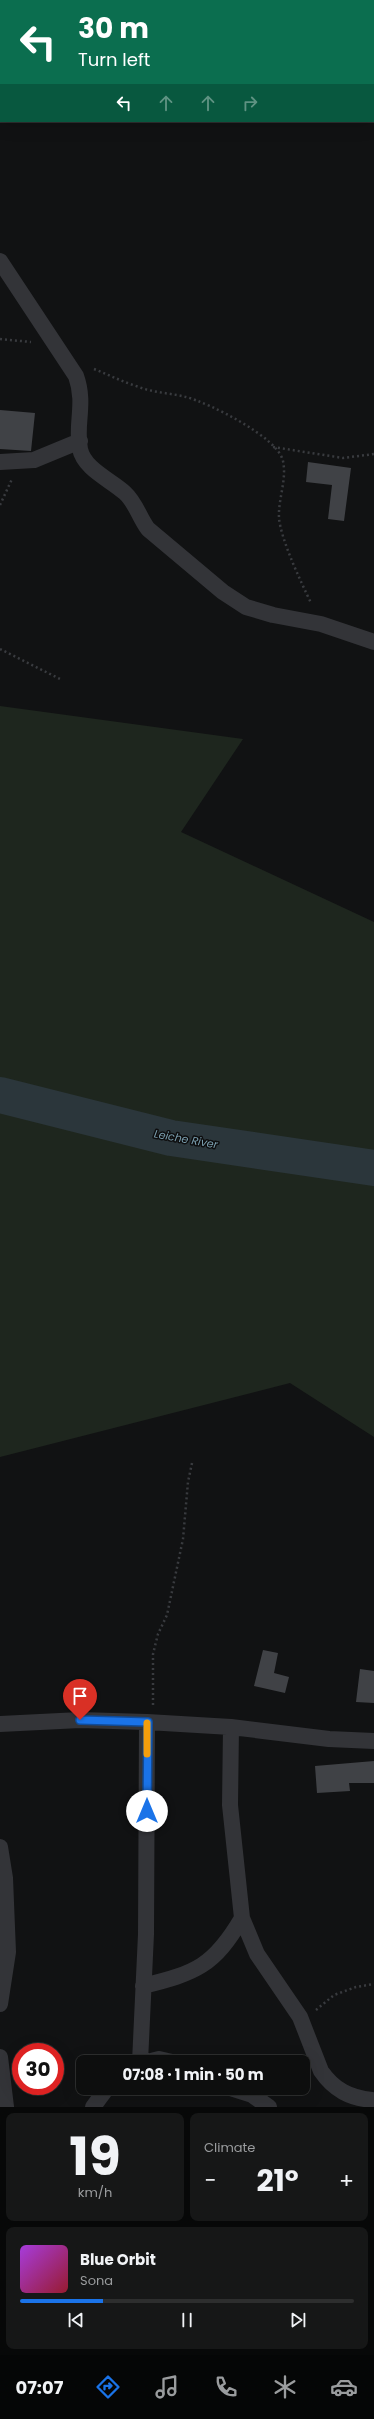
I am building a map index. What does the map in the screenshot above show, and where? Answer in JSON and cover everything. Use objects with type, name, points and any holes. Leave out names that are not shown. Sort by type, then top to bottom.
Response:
[{"type":"street","points":[[0,262],[27,305],[67,360],[81,391],[80,441],[82,456],[86,462],[129,497],[148,528],[223,592],[246,606],[260,612],[321,624],[374,642]]},
{"type":"street","points":[[0,462],[34,460],[80,441]]},
{"type":"street","points":[[0,1724],[80,1720],[152,1723],[231,1727],[329,1739],[374,1741]]},
{"type":"street","points":[[140,2055],[152,1723]]},
{"type":"street","points":[[231,1727],[230,1805],[242,1918],[257,1954],[300,2017],[321,2071],[326,2079],[349,2096],[371,2102]]},
{"type":"street","points":[[0,1847],[5,1878],[8,1952],[0,2004]]},
{"type":"street","points":[[143,1986],[172,1979],[199,1968],[214,1958],[227,1944],[242,1918]]},
{"type":"street","points":[[0,2057],[6,2107]]},
{"type":"street","points":[[93,2107],[102,2095]]},
{"type":"street","points":[[252,2095],[269,2107]]},
{"type":"path","points":[[67,360],[138,387],[185,397],[214,406],[258,434],[273,447],[283,458],[285,474],[279,518],[284,537],[321,624]]},
{"type":"path","points":[[273,447],[343,458],[374,454]]},
{"type":"path","points":[[0,505],[20,461]]},
{"type":"path","points":[[0,649],[62,680]]},
{"type":"path","points":[[152,1723],[153,1654],[158,1634],[167,1615],[183,1539],[188,1482],[192,1463]]},
{"type":"path","points":[[300,2017],[316,2010],[334,1995],[356,1987],[374,1984]]},
{"type":"shaded area","points":[[0,706],[243,739],[181,832],[374,922],[374,1437],[290,1383],[0,1457]]},
{"type":"building","points":[[0,410],[35,413],[31,451],[0,449]]},
{"type":"building","points":[[308,462],[351,468],[344,521],[328,519],[332,485],[306,482]]},
{"type":"building","points":[[263,1650],[278,1653],[274,1673],[289,1677],[285,1693],[254,1686]]},
{"type":"building","points":[[360,1669],[374,1671],[374,1703],[356,1702]]},
{"type":"building","points":[[374,1761],[374,1783],[349,1783],[350,1791],[317,1793],[315,1766]]},
{"type":"waterway","name":"Leiche River","points":[[0,1095],[171,1138],[374,1168]]},
{"type":"slow traffic","points":[[147,1723],[147,1754]]},
{"type":"route","points":[[80,1720],[148,1722],[147,1811]]}]
